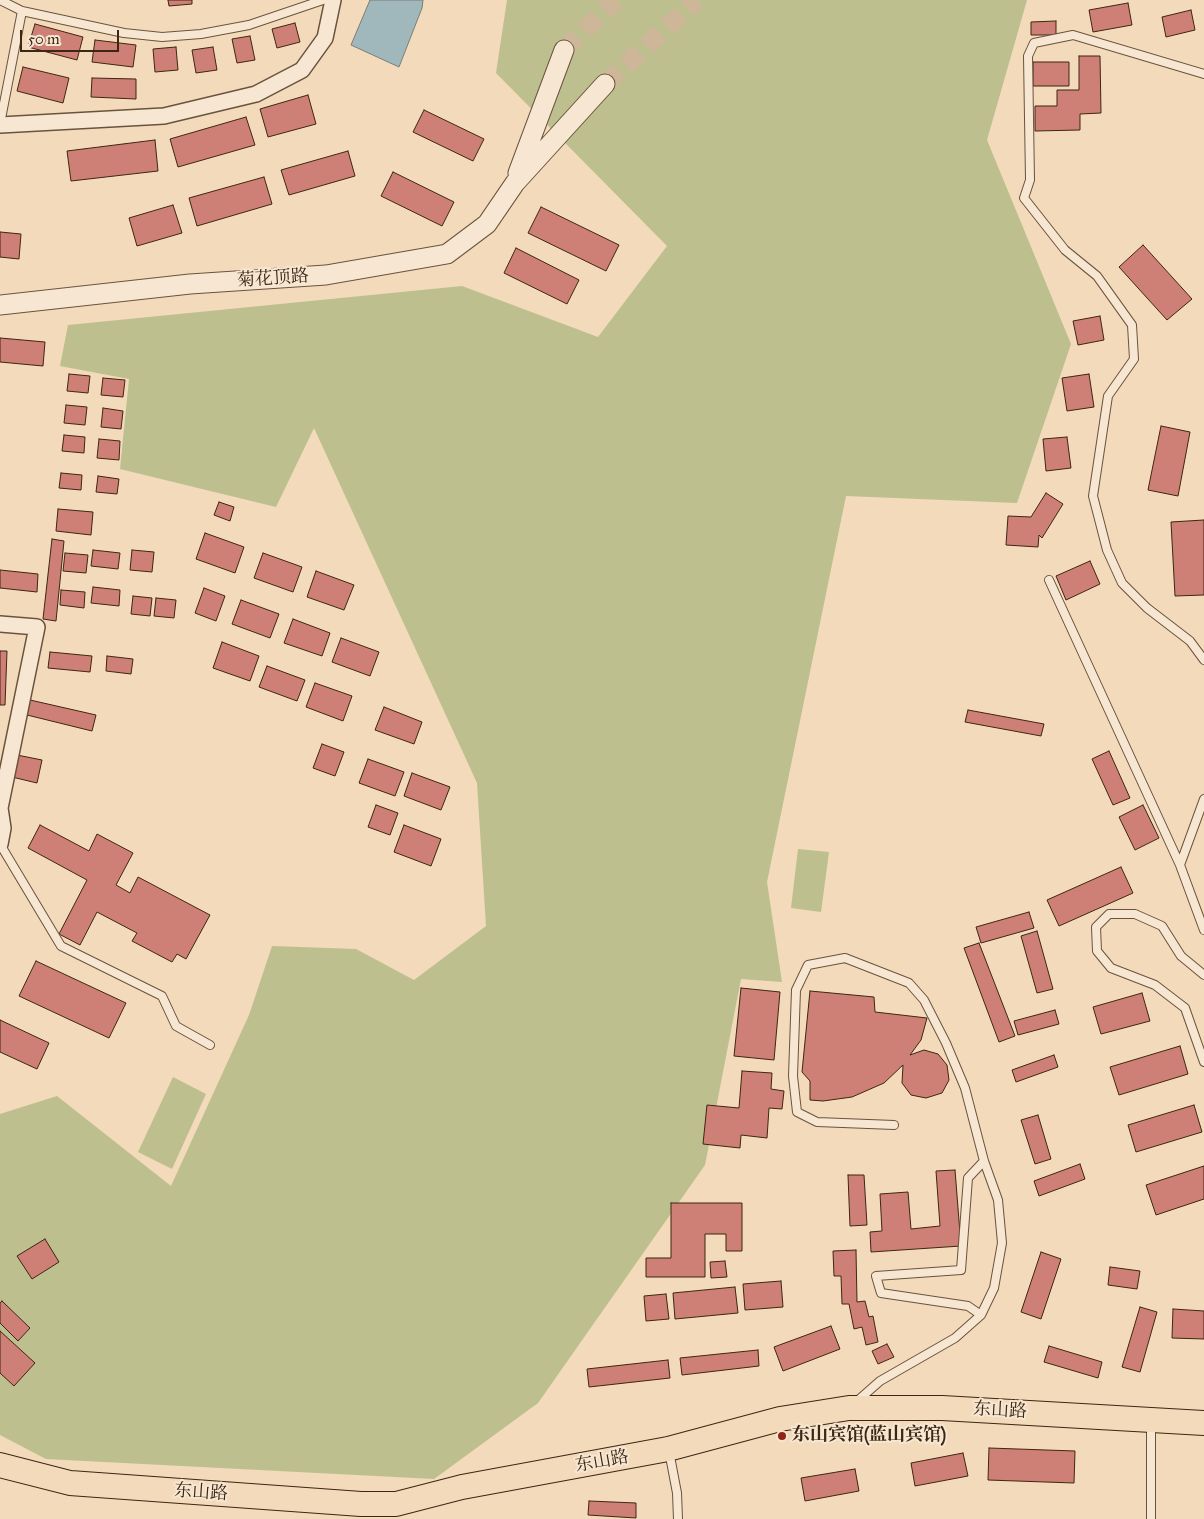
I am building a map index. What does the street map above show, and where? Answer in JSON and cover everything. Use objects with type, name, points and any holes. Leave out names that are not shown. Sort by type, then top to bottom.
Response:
[{"type":"main road","name":"东山路","points":[[0,1465],[70,1484],[361,1504],[396,1504],[462,1487],[668,1450],[780,1419],[850,1408],[942,1408],[1204,1423]]},
{"type":"main road","points":[[0,1478],[70,1484]]},
{"type":"street","points":[[0,125],[164,116],[256,94],[302,70],[325,38],[332,0]]},
{"type":"street","name":"菊花顶路","points":[[514,183],[564,50]]},
{"type":"street","name":"菊花顶路","points":[[0,305],[190,284],[326,275],[447,254],[487,224],[514,183],[604,84]]},
{"type":"street","points":[[0,624],[37,627],[0,808],[3,828],[0,844]]},
{"type":"lane","points":[[0,0],[22,12],[124,32],[162,37],[201,34],[249,25],[323,0]]},
{"type":"lane","points":[[0,125],[22,12]]},
{"type":"lane","points":[[1204,74],[1073,35],[1034,43],[1028,56],[1030,180],[1024,198],[1065,250],[1097,276],[1132,325],[1134,359],[1108,396],[1093,496],[1107,550],[1122,583],[1147,608],[1190,641],[1204,660]]},
{"type":"lane","points":[[1050,580],[1180,865],[1204,930]]},
{"type":"lane","points":[[1180,865],[1204,799]]},
{"type":"lane","points":[[0,844],[61,946],[162,996],[176,1026],[210,1045]]},
{"type":"lane","points":[[1204,975],[1181,956],[1162,926],[1135,914],[1109,914],[1096,927],[1097,951],[1111,968],[1155,985],[1185,1008],[1204,1062]]},
{"type":"lane","points":[[850,1408],[880,1381],[954,1338],[981,1315],[994,1288],[1002,1243],[998,1200],[984,1160],[965,1088],[946,1043],[924,1000],[909,983],[845,958],[808,965],[796,990],[793,1076],[797,1112],[817,1122],[894,1125]]},
{"type":"lane","points":[[981,1315],[968,1306],[881,1293],[876,1276],[961,1270],[968,1178],[984,1160]]},
{"type":"lane","points":[[1151,1420],[1151,1519]]},
{"type":"lane","points":[[668,1450],[677,1493],[678,1519]]},
{"type":"green space","points":[[507,0],[1027,0],[987,140],[1071,344],[1017,503],[846,496],[767,882],[782,982],[741,979],[705,1165],[538,1403],[434,1479],[46,1459],[0,1435],[0,1114],[57,1096],[171,1186],[249,1015],[272,946],[356,949],[414,980],[486,926],[477,783],[314,428],[276,507],[120,469],[129,379],[60,366],[68,325],[462,286],[598,337],[667,246],[496,73]]},
{"type":"green space","points":[[798,849],[829,852],[821,912],[791,908]]},
{"type":"green space","points":[[173,1077],[206,1094],[172,1169],[138,1152]]},
{"type":"water","points":[[370,0],[423,0],[422,8],[399,67],[351,45]]},
{"type":"building","points":[[168,0],[192,0],[192,4],[169,6]]},
{"type":"building","points":[[1128,3],[1132,25],[1093,32],[1089,10]]},
{"type":"building","points":[[1191,10],[1195,30],[1166,37],[1162,17]]},
{"type":"building","points":[[1056,21],[1056,35],[1031,35],[1031,22]]},
{"type":"building","points":[[295,23],[300,42],[277,48],[272,29]]},
{"type":"building","points":[[35,24],[83,37],[77,60],[28,47]]},
{"type":"building","points":[[250,36],[255,60],[237,63],[232,39]]},
{"type":"building","points":[[95,40],[136,45],[133,67],[92,62]]},
{"type":"building","points":[[176,47],[178,70],[155,72],[153,49]]},
{"type":"building","points":[[213,47],[217,70],[196,73],[192,50]]},
{"type":"building","points":[[1079,56],[1100,56],[1101,113],[1080,114],[1080,130],[1035,131],[1035,106],[1057,106],[1057,90],[1079,90]]},
{"type":"building","points":[[1033,62],[1069,62],[1069,86],[1033,86]]},
{"type":"building","points":[[23,67],[69,78],[63,103],[17,91]]},
{"type":"building","points":[[92,78],[136,79],[136,99],[91,97]]},
{"type":"building","points":[[308,95],[316,124],[268,137],[260,109]]},
{"type":"building","points":[[424,110],[484,139],[473,161],[413,132]]},
{"type":"building","points":[[246,117],[255,145],[178,167],[170,139]]},
{"type":"building","points":[[155,140],[158,171],[71,181],[67,151]]},
{"type":"building","points":[[348,151],[355,176],[289,195],[281,170]]},
{"type":"building","points":[[393,172],[454,202],[442,226],[381,196]]},
{"type":"building","points":[[264,177],[272,204],[197,226],[189,198]]},
{"type":"building","points":[[173,205],[182,233],[137,246],[129,218]]},
{"type":"building","points":[[541,207],[619,245],[606,271],[528,233]]},
{"type":"building","points":[[0,232],[21,234],[19,259],[0,257]]},
{"type":"building","points":[[1143,245],[1192,299],[1167,320],[1119,267]]},
{"type":"building","points":[[516,248],[579,280],[567,304],[504,273]]},
{"type":"building","points":[[1100,316],[1104,340],[1078,345],[1073,321]]},
{"type":"building","points":[[0,338],[45,342],[43,366],[0,362]]},
{"type":"building","points":[[69,374],[90,376],[88,393],[67,391]]},
{"type":"building","points":[[1089,374],[1094,407],[1067,411],[1062,378]]},
{"type":"building","points":[[103,378],[125,380],[123,397],[101,395]]},
{"type":"building","points":[[66,405],[87,407],[85,425],[64,423]]},
{"type":"building","points":[[103,408],[123,411],[121,429],[101,427]]},
{"type":"building","points":[[1161,426],[1190,432],[1178,496],[1148,490]]},
{"type":"building","points":[[64,435],[85,437],[84,453],[62,451]]},
{"type":"building","points":[[1067,437],[1071,468],[1046,471],[1043,439]]},
{"type":"building","points":[[99,439],[120,441],[119,460],[97,458]]},
{"type":"building","points":[[61,473],[82,475],[81,490],[59,488]]},
{"type":"building","points":[[98,476],[119,479],[117,494],[96,492]]},
{"type":"building","points":[[1046,493],[1063,504],[1042,538],[1039,535],[1038,547],[1006,545],[1008,516],[1031,517]]},
{"type":"building","points":[[219,502],[234,507],[230,521],[214,515]]},
{"type":"building","points":[[58,509],[93,512],[91,535],[56,531]]},
{"type":"building","points":[[1204,520],[1204,595],[1175,596],[1171,522]]},
{"type":"building","points":[[205,533],[244,547],[235,573],[196,559]]},
{"type":"building","points":[[52,539],[64,541],[56,621],[43,619]]},
{"type":"building","points":[[93,550],[120,553],[118,569],[91,566]]},
{"type":"building","points":[[132,550],[154,552],[152,572],[130,570]]},
{"type":"building","points":[[65,553],[88,555],[86,573],[63,571]]},
{"type":"building","points":[[263,553],[302,567],[293,592],[254,578]]},
{"type":"building","points":[[1090,561],[1100,584],[1066,600],[1056,576]]},
{"type":"building","points":[[0,570],[38,574],[37,592],[0,588]]},
{"type":"building","points":[[316,571],[354,585],[344,610],[307,597]]},
{"type":"building","points":[[93,587],[120,590],[119,606],[91,603]]},
{"type":"building","points":[[204,588],[225,596],[216,621],[195,613]]},
{"type":"building","points":[[61,590],[85,592],[84,608],[60,605]]},
{"type":"building","points":[[133,596],[152,598],[150,616],[131,614]]},
{"type":"building","points":[[156,598],[176,600],[174,618],[154,616]]},
{"type":"building","points":[[241,600],[279,614],[270,638],[232,624]]},
{"type":"building","points":[[293,619],[330,633],[322,656],[284,643]]},
{"type":"building","points":[[341,638],[379,652],[370,676],[332,662]]},
{"type":"building","points":[[222,642],[259,656],[250,681],[213,668]]},
{"type":"building","points":[[0,651],[7,651],[5,705],[0,705]]},
{"type":"building","points":[[50,652],[92,656],[90,672],[48,668]]},
{"type":"building","points":[[107,656],[133,659],[131,674],[106,671]]},
{"type":"building","points":[[267,666],[305,680],[297,701],[259,687]]},
{"type":"building","points":[[315,683],[352,696],[343,721],[306,707]]},
{"type":"building","points":[[30,700],[96,715],[92,731],[27,715]]},
{"type":"building","points":[[384,707],[422,722],[414,744],[375,730]]},
{"type":"building","points":[[968,710],[1044,724],[1041,736],[965,722]]},
{"type":"building","points":[[322,744],[344,752],[335,776],[313,768]]},
{"type":"building","points":[[1109,751],[1130,798],[1113,805],[1092,759]]},
{"type":"building","points":[[17,755],[42,760],[37,783],[12,777]]},
{"type":"building","points":[[368,759],[404,772],[395,796],[359,783]]},
{"type":"building","points":[[412,773],[450,787],[441,810],[404,796]]},
{"type":"building","points":[[376,805],[398,813],[390,835],[368,827]]},
{"type":"building","points":[[1143,805],[1159,838],[1135,850],[1119,817]]},
{"type":"building","points":[[40,825],[89,851],[97,834],[133,853],[116,885],[130,893],[138,877],[210,915],[186,959],[177,954],[172,962],[132,941],[137,933],[97,912],[80,945],[59,934],[87,880],[28,848]]},
{"type":"building","points":[[404,825],[441,839],[431,866],[394,852]]},
{"type":"building","points":[[1121,867],[1133,893],[1059,926],[1047,900]]},
{"type":"building","points":[[1029,912],[1034,928],[981,943],[976,927]]},
{"type":"building","points":[[1037,931],[1053,989],[1037,993],[1021,936]]},
{"type":"building","points":[[979,943],[1015,1036],[999,1042],[964,948]]},
{"type":"building","points":[[36,961],[126,1003],[109,1038],[19,996]]},
{"type":"building","points":[[741,988],[780,992],[774,1060],[734,1056]]},
{"type":"building","points":[[810,991],[874,997],[875,1012],[927,1018],[921,1040],[910,1055],[924,1050],[938,1054],[947,1065],[949,1080],[942,1093],[926,1098],[911,1095],[902,1083],[903,1065],[884,1083],[852,1097],[823,1101],[810,1100],[810,1081],[802,1072]]},
{"type":"building","points":[[1142,993],[1150,1021],[1101,1034],[1093,1007]]},
{"type":"building","points":[[1055,1010],[1059,1024],[1018,1035],[1014,1021]]},
{"type":"building","points":[[0,1020],[49,1043],[37,1069],[0,1052]]},
{"type":"building","points":[[1180,1046],[1188,1074],[1119,1095],[1110,1067]]},
{"type":"building","points":[[1054,1055],[1058,1067],[1016,1082],[1012,1070]]},
{"type":"building","points":[[742,1071],[772,1073],[771,1089],[784,1091],[782,1109],[769,1108],[767,1138],[741,1135],[740,1148],[703,1144],[707,1105],[739,1108]]},
{"type":"building","points":[[1194,1105],[1202,1132],[1136,1152],[1128,1125]]},
{"type":"building","points":[[1038,1115],[1051,1159],[1035,1164],[1021,1120]]},
{"type":"building","points":[[1080,1164],[1085,1179],[1039,1196],[1034,1181]]},
{"type":"building","points":[[1204,1166],[1204,1199],[1156,1215],[1146,1185]]},
{"type":"building","points":[[955,1170],[961,1246],[871,1252],[870,1232],[882,1231],[880,1194],[908,1192],[911,1229],[940,1226],[936,1171]]},
{"type":"building","points":[[848,1175],[864,1175],[867,1225],[850,1226]]},
{"type":"building","points":[[671,1203],[742,1203],[742,1251],[726,1251],[726,1234],[705,1234],[705,1277],[646,1277],[646,1258],[671,1258]]},
{"type":"building","points":[[45,1239],[59,1262],[32,1279],[17,1256]]},
{"type":"building","points":[[856,1250],[857,1302],[865,1301],[869,1317],[873,1316],[878,1342],[866,1345],[862,1327],[854,1329],[849,1304],[842,1304],[841,1276],[834,1276],[833,1251]]},
{"type":"building","points":[[1041,1252],[1061,1259],[1041,1319],[1021,1312]]},
{"type":"building","points":[[725,1261],[727,1277],[711,1278],[710,1262]]},
{"type":"building","points":[[1110,1267],[1140,1271],[1137,1289],[1108,1285]]},
{"type":"building","points":[[781,1281],[783,1307],[745,1310],[743,1284]]},
{"type":"building","points":[[735,1287],[738,1313],[675,1319],[673,1293]]},
{"type":"building","points":[[666,1294],[669,1319],[646,1321],[644,1296]]},
{"type":"building","points":[[2,1301],[30,1328],[18,1341],[0,1323],[0,1303]]},
{"type":"building","points":[[1140,1307],[1157,1312],[1140,1372],[1122,1367]]},
{"type":"building","points":[[1173,1309],[1204,1311],[1204,1339],[1172,1338]]},
{"type":"building","points":[[831,1326],[840,1349],[783,1371],[774,1347]]},
{"type":"building","points":[[0,1331],[35,1363],[14,1386],[0,1373]]},
{"type":"building","points":[[887,1344],[894,1357],[878,1364],[872,1351]]},
{"type":"building","points":[[1049,1346],[1102,1362],[1098,1378],[1044,1362]]},
{"type":"building","points":[[758,1350],[759,1366],[682,1375],[680,1358]]},
{"type":"building","points":[[668,1360],[670,1378],[589,1387],[587,1369]]},
{"type":"building","points":[[989,1448],[1075,1451],[1074,1483],[988,1480]]},
{"type":"building","points":[[963,1453],[968,1476],[915,1486],[911,1463]]},
{"type":"building","points":[[855,1469],[859,1491],[805,1501],[801,1478]]},
{"type":"building","points":[[589,1501],[636,1503],[636,1518],[588,1515]]},
{"type":"tunnel","points":[[564,50],[616,0]]},
{"type":"tunnel","points":[[605,84],[697,0]]},
{"type":"place","name":"东山宾馆(蓝山宾馆)","points":[[782,1436]]}]
